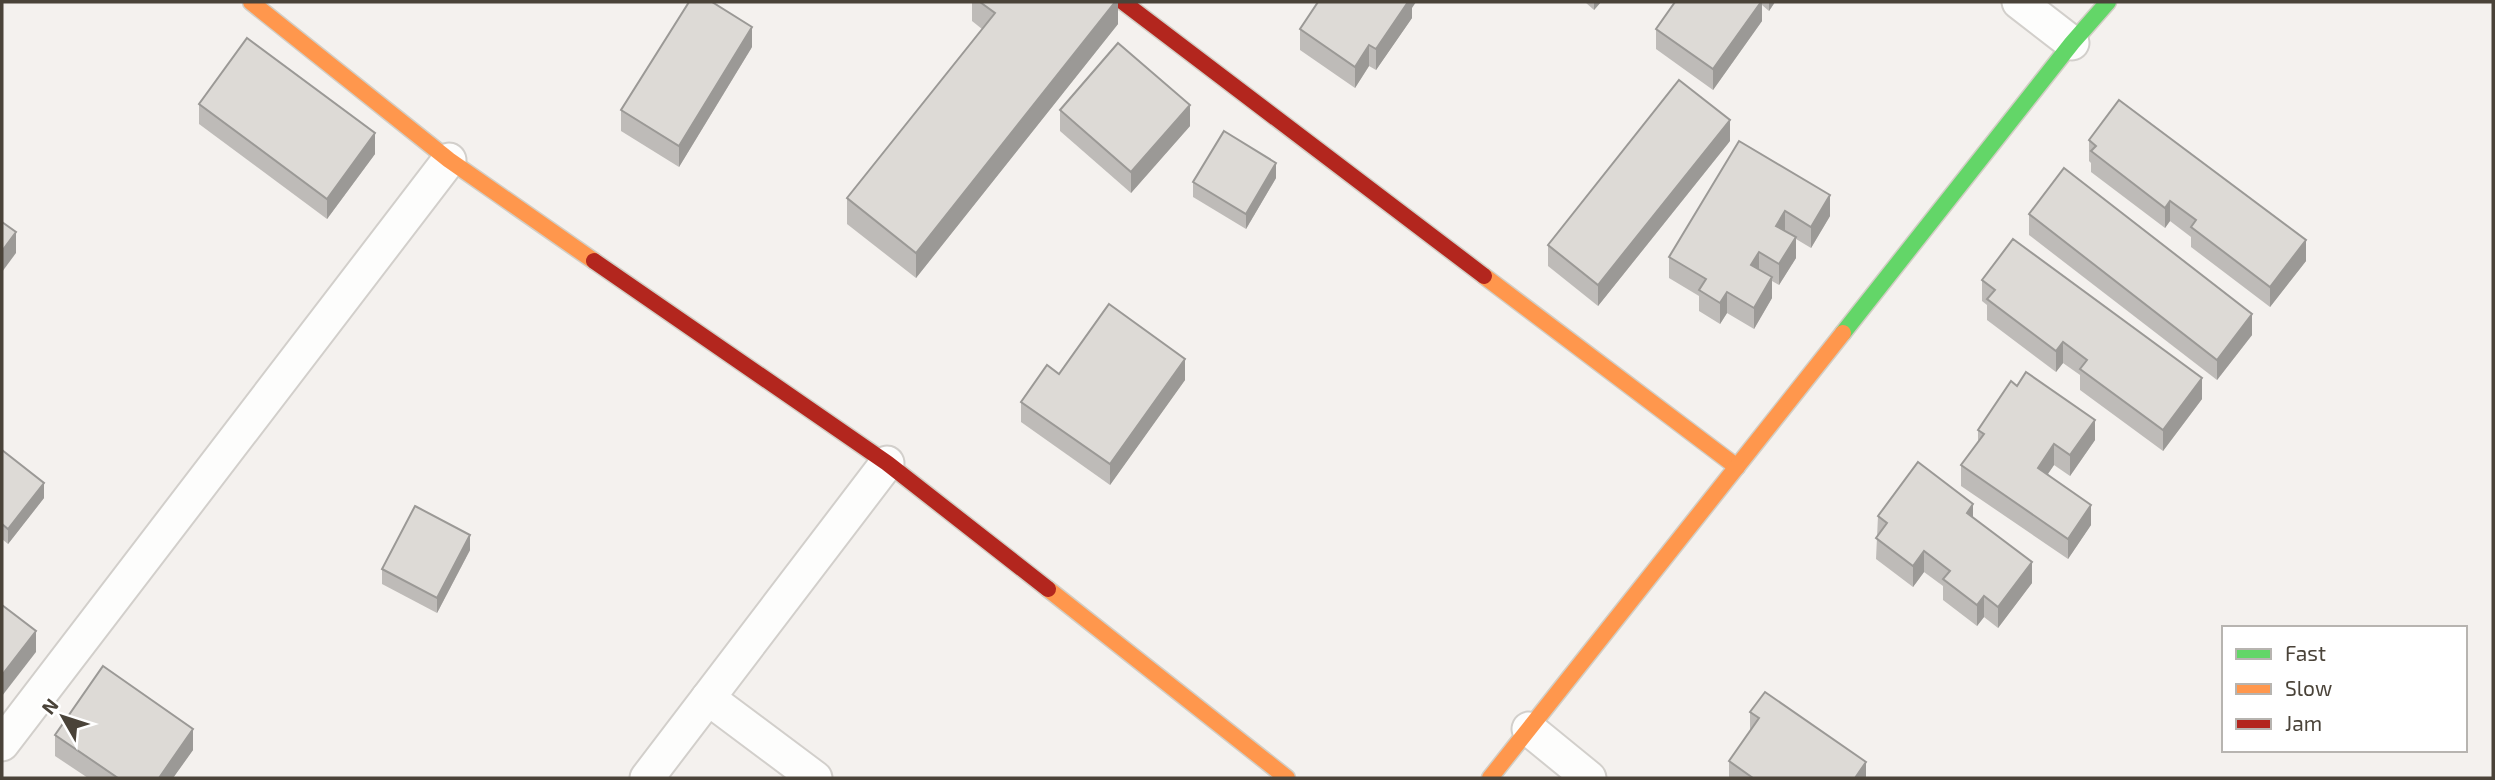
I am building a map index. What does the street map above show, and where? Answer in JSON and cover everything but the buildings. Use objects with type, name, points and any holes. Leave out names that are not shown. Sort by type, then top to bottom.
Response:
[{"type":"street","points":[[251,2],[449,160],[887,463],[1287,778]]},
{"type":"street","points":[[1124,2],[1737,467]]},
{"type":"street","points":[[2019,2],[2072,43]]},
{"type":"street","points":[[1490,778],[2072,43],[2108,2]]},
{"type":"street","points":[[2,744],[449,160]]},
{"type":"street","points":[[647,778],[887,463]]},
{"type":"street","points":[[708,698],[815,778]]},
{"type":"street","points":[[1529,729],[1589,778]]},
{"type":"traffic: fast","points":[[1843,333],[2072,43],[2108,2]]},
{"type":"traffic: slow","points":[[251,2],[449,160],[594,261]]},
{"type":"traffic: slow","points":[[1484,276],[1737,467]]},
{"type":"traffic: slow","points":[[1490,778],[1843,333]]},
{"type":"traffic: slow","points":[[1048,589],[1287,778]]},
{"type":"traffic: jam","points":[[1123,2],[1484,276]]},
{"type":"traffic: jam","points":[[594,261],[887,463],[1048,589]]}]
